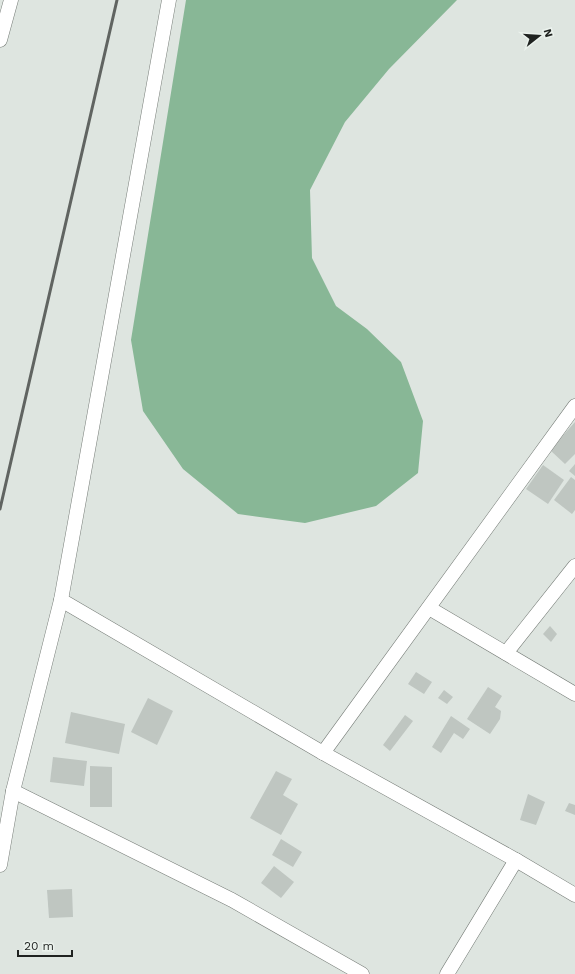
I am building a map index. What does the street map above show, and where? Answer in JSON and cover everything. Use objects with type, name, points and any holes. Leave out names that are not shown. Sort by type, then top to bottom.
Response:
[{"type":"street","points":[[0,40],[11,0]]},
{"type":"street","points":[[0,865],[13,791],[61,600],[169,0]]},
{"type":"street","points":[[323,753],[575,406]]},
{"type":"street","points":[[506,653],[575,566]]},
{"type":"street","points":[[61,600],[323,753],[516,860],[575,895]]},
{"type":"street","points":[[429,608],[575,694]]},
{"type":"street","points":[[13,791],[232,900],[362,974]]},
{"type":"street","points":[[447,974],[516,860]]},
{"type":"shaded area","points":[[186,0],[457,0],[389,69],[345,122],[310,190],[312,258],[336,306],[367,329],[401,362],[423,421],[418,473],[376,506],[305,523],[238,514],[183,469],[143,411],[131,340]]},
{"type":"building","points":[[575,422],[575,454],[565,464],[550,450]]},
{"type":"building","points":[[575,464],[575,476],[569,471]]},
{"type":"building","points":[[543,465],[564,480],[548,504],[526,489]]},
{"type":"building","points":[[571,477],[575,480],[575,510],[572,514],[554,500]]},
{"type":"building","points":[[550,626],[557,634],[551,642],[543,634]]},
{"type":"building","points":[[416,672],[432,682],[424,694],[408,684]]},
{"type":"building","points":[[488,687],[502,696],[495,707],[501,711],[500,719],[490,734],[467,719]]},
{"type":"building","points":[[444,690],[453,697],[447,704],[438,698]]},
{"type":"building","points":[[148,698],[173,711],[157,745],[131,732]]},
{"type":"building","points":[[71,712],[125,724],[119,754],[65,743]]},
{"type":"building","points":[[405,715],[413,721],[390,751],[383,745]]},
{"type":"building","points":[[451,716],[470,729],[463,739],[454,733],[441,753],[432,747]]},
{"type":"building","points":[[53,757],[87,761],[84,786],[50,782]]},
{"type":"building","points":[[90,766],[112,767],[112,807],[90,807]]},
{"type":"building","points":[[276,771],[292,779],[283,795],[298,804],[281,835],[250,818]]},
{"type":"building","points":[[528,794],[545,802],[536,825],[520,820]]},
{"type":"building","points":[[569,803],[575,805],[575,815],[565,811]]},
{"type":"building","points":[[281,839],[302,852],[293,867],[272,855]]},
{"type":"building","points":[[274,866],[294,882],[281,898],[261,883]]},
{"type":"building","points":[[72,889],[73,917],[49,918],[47,890]]},
{"type":"railway","points":[[0,509],[117,0]]}]
